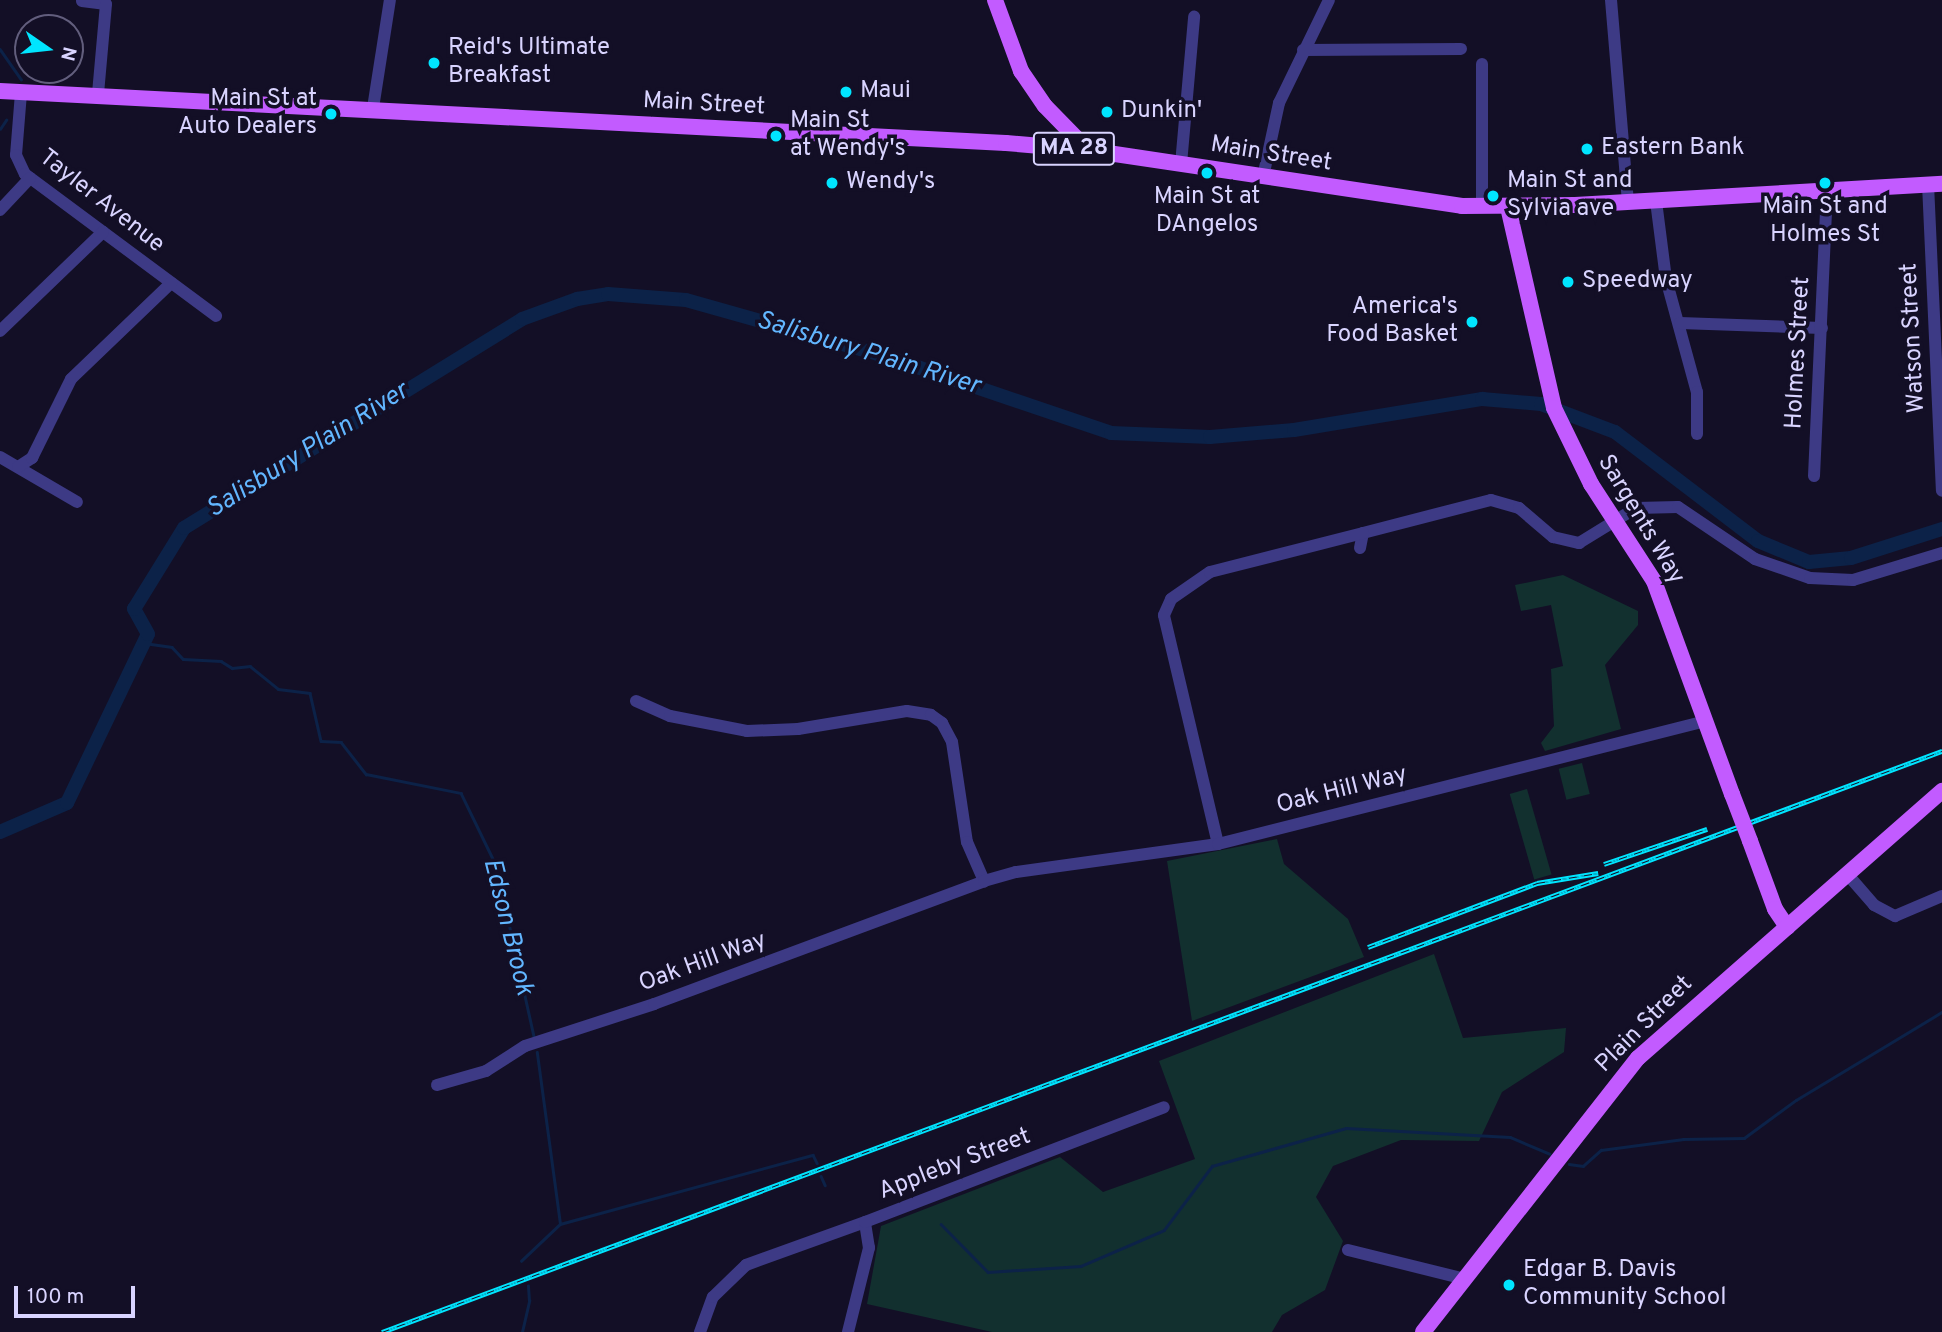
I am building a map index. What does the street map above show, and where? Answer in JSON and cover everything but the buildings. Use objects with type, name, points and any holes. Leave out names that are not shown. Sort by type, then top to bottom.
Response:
[{"type":"main road","points":[[995,0],[1012,55],[1029,85],[1088,150]]},
{"type":"main road","name":"Main Street","points":[[98,89],[258,102],[1088,150],[1482,207],[1656,201],[1935,184]]},
{"type":"main road","name":"MA 28","points":[[0,91],[22,93],[98,89]]},
{"type":"main road","points":[[1061,123],[1063,148]]},
{"type":"main road","name":"Sargents Way","points":[[1508,207],[1547,386],[1562,430],[1645,562],[1665,606],[1775,909],[1787,927]]},
{"type":"main road","name":"Plain Street","points":[[1423,1332],[1636,1061],[1942,791]]},
{"type":"street","points":[[373,108],[390,0]]},
{"type":"street","points":[[1263,177],[1279,103],[1329,0]]},
{"type":"street","points":[[1611,0],[1628,202]]},
{"type":"street","points":[[82,1],[106,4],[98,89]]},
{"type":"street","points":[[1181,164],[1194,17]]},
{"type":"street","points":[[1303,50],[1461,49]]},
{"type":"street","points":[[1482,64],[1482,207]]},
{"type":"street","name":"Tayler Avenue","points":[[22,93],[16,155],[30,178],[216,316]]},
{"type":"street","points":[[0,210],[30,178]]},
{"type":"street","name":"Watson Street","points":[[1935,184],[1942,491]]},
{"type":"street","name":"Holmes Street","points":[[1814,476],[1826,190]]},
{"type":"street","points":[[1656,201],[1660,244],[1697,392],[1697,435]]},
{"type":"street","points":[[0,331],[103,232]]},
{"type":"street","points":[[18,467],[32,458],[71,379],[171,283]]},
{"type":"street","points":[[1680,323],[1822,328]]},
{"type":"street","points":[[0,457],[77,502]]},
{"type":"street","points":[[1218,844],[1165,636],[1164,615],[1171,599],[1210,572],[1490,500],[1519,508],[1542,530],[1566,542],[1593,538],[1643,506],[1678,507],[1755,559],[1810,578],[1853,580],[1942,553]]},
{"type":"street","points":[[1360,548],[1363,533]]},
{"type":"street","points":[[636,701],[670,716],[759,732],[907,711],[931,715],[942,723],[952,742],[967,842],[984,881]]},
{"type":"street","name":"Oak Hill Way","points":[[438,1085],[486,1071],[525,1046],[654,1004],[984,881],[1016,872],[1218,844],[1706,721]]},
{"type":"street","points":[[1848,875],[1874,905],[1895,916],[1942,896]]},
{"type":"street","name":"Appleby Street","points":[[848,1332],[869,1248],[865,1222],[1164,1107]]},
{"type":"street","points":[[699,1332],[712,1297],[746,1265],[865,1222]]},
{"type":"street","points":[[1348,1250],[1465,1279]]},
{"type":"green space","points":[[1563,575],[1638,611],[1638,625],[1605,665],[1621,729],[1545,751],[1541,743],[1554,726],[1551,669],[1563,666],[1551,605],[1521,611],[1515,585]]},
{"type":"green space","points":[[1582,763],[1590,794],[1566,800],[1559,769]]},
{"type":"green space","points":[[1527,789],[1552,875],[1534,880],[1510,794]]},
{"type":"green space","points":[[1277,839],[1284,864],[1348,919],[1364,957],[1192,1021],[1167,861]]},
{"type":"green space","points":[[1434,954],[1463,1038],[1566,1028],[1564,1052],[1502,1092],[1479,1141],[1401,1140],[1333,1166],[1316,1197],[1343,1241],[1325,1290],[1282,1315],[1272,1332],[992,1332],[867,1304],[881,1226],[1060,1157],[1103,1192],[1195,1159],[1159,1061]]},
{"type":"waterway","points":[[0,49],[14,69]]},
{"type":"waterway","points":[[0,129],[6,120]]},
{"type":"waterway","name":"Salisbury Plain River","points":[[0,832],[67,803],[148,634],[134,609],[184,528],[522,319],[577,299],[608,294],[686,300],[882,355],[1111,433],[1210,437],[1294,430],[1482,399],[1541,404],[1615,432],[1758,541],[1809,562],[1851,558],[1942,529]]},
{"type":"waterway","name":"Edson Brook","points":[[144,643],[172,647],[183,659],[221,661],[232,668],[250,666],[278,689],[310,693],[321,741],[341,742],[366,774],[461,793],[496,865],[534,1036]]},
{"type":"waterway","points":[[1569,1164],[1583,1166],[1601,1150],[1683,1139],[1744,1138],[1796,1100],[1942,1012]]},
{"type":"waterway","name":"Edson Brook","points":[[521,1261],[560,1224],[537,1053]]},
{"type":"waterway","points":[[941,1224],[988,1272],[1081,1266],[1164,1230],[1212,1166],[1346,1128],[1510,1137],[1550,1154]]},
{"type":"waterway","points":[[560,1224],[813,1155],[817,1163]]},
{"type":"waterway","points":[[821,1176],[825,1185]]},
{"type":"waterway","name":"Edson Brook","points":[[522,1332],[529,1301],[528,1286]]},
{"type":"railway","points":[[382,1332],[1942,751]]},
{"type":"railway","points":[[1604,864],[1707,829]]},
{"type":"railway","points":[[1368,947],[1537,883],[1598,873]]},
{"type":"place","name":"Reid's Ultimate Breakfast","points":[[434,63]]},
{"type":"place","name":"Maui","points":[[846,92]]},
{"type":"place","name":"Dunkin'","points":[[1107,112]]},
{"type":"place","name":"Main St at Auto Dealers","points":[[331,114]]},
{"type":"place","name":"Main St at Wendy's","points":[[776,136]]},
{"type":"place","name":"Eastern Bank","points":[[1587,149]]},
{"type":"place","name":"Main St at DAngelos","points":[[1207,173]]},
{"type":"place","name":"Wendy's","points":[[832,183]]},
{"type":"place","name":"Main St and Holmes St","points":[[1825,183]]},
{"type":"place","name":"Main St and Sylvia ave","points":[[1493,196]]},
{"type":"place","name":"Speedway","points":[[1568,282]]},
{"type":"place","name":"America's Food Basket","points":[[1472,322]]},
{"type":"place","name":"Edgar B. Davis Community School","points":[[1509,1285]]}]
